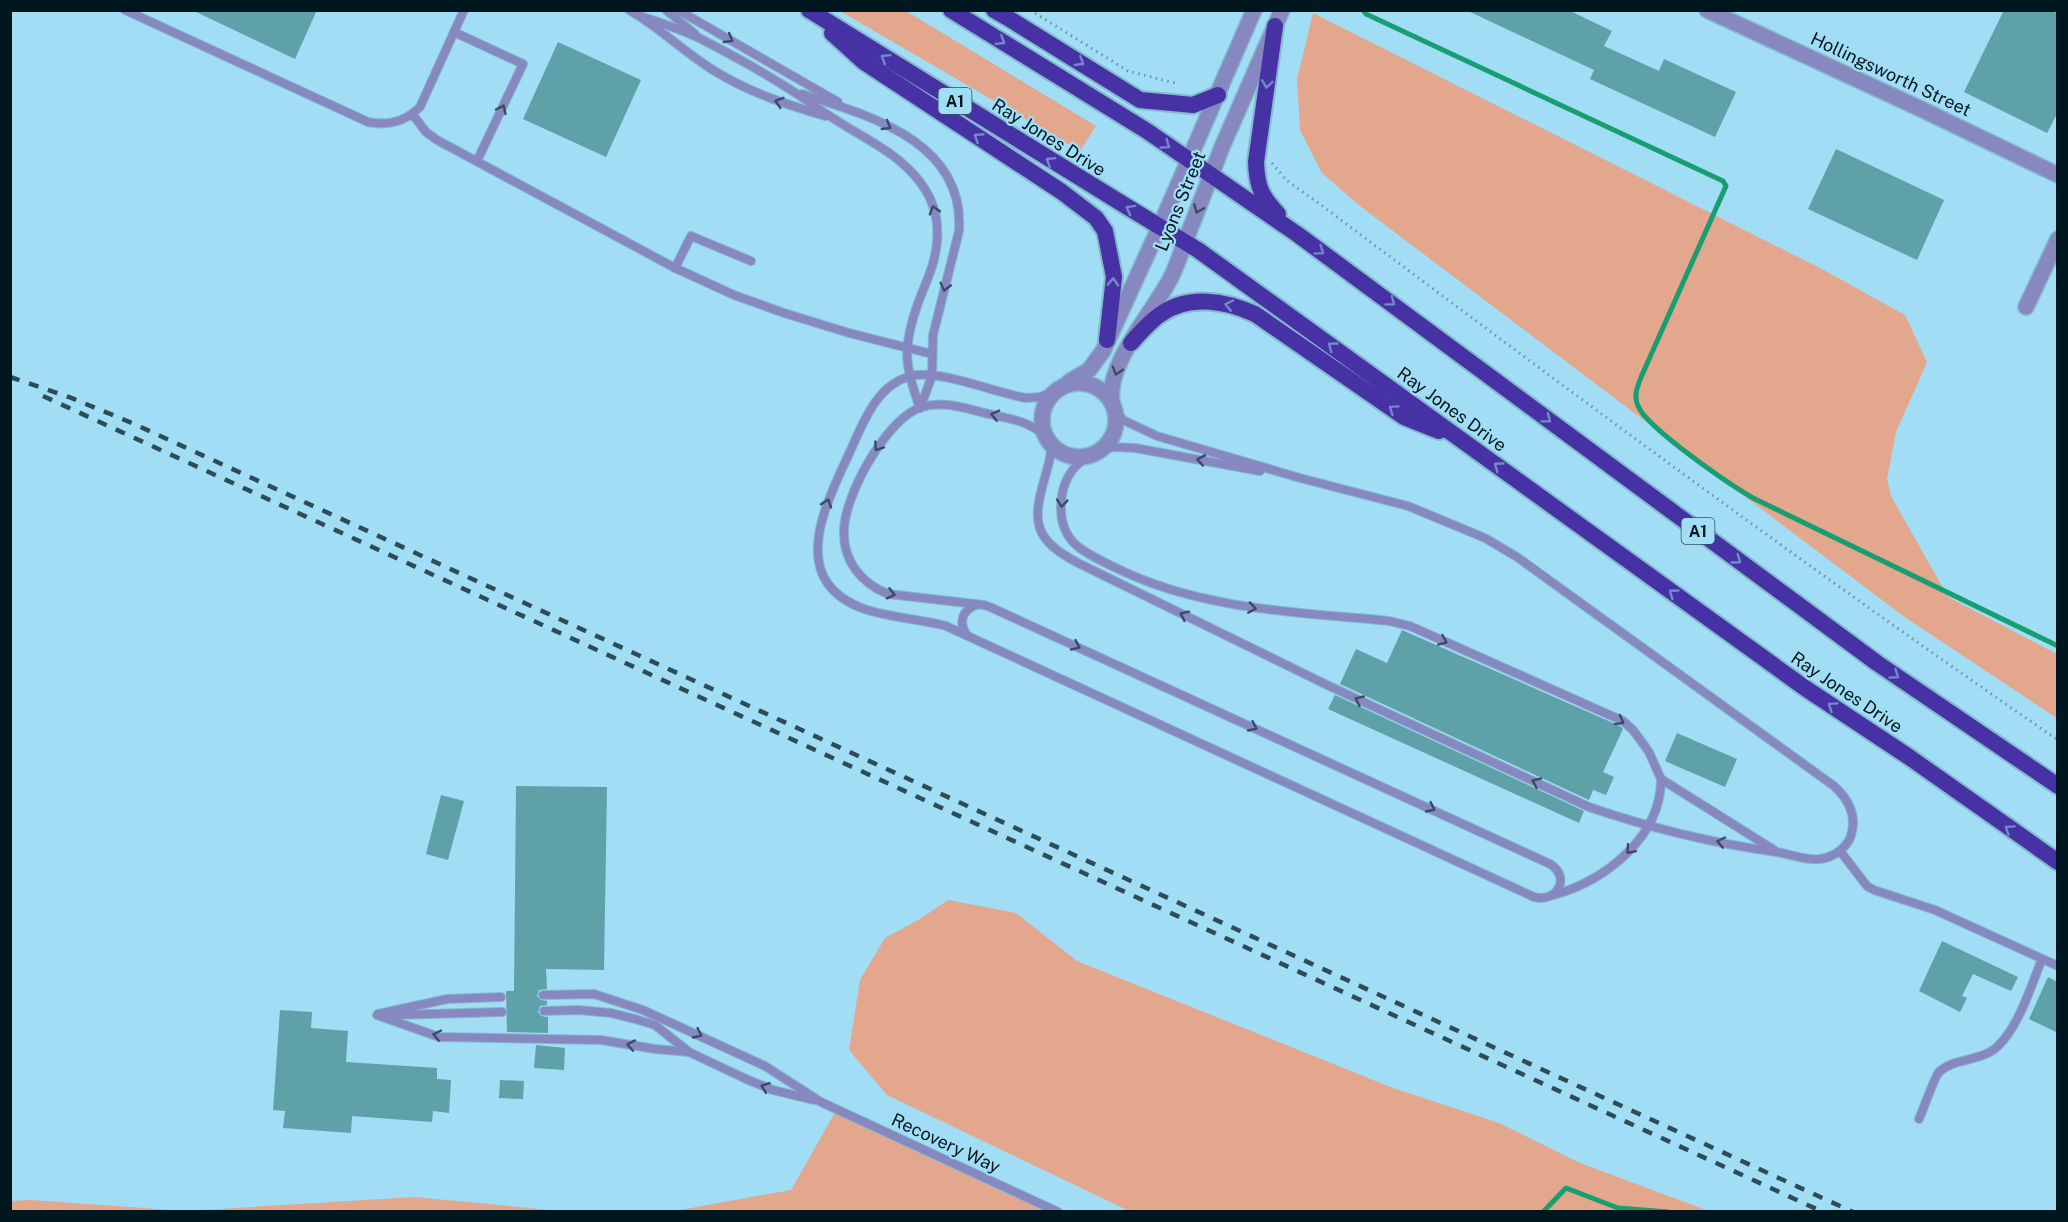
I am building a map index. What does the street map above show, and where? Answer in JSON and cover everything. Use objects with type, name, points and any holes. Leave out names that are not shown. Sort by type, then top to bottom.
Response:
[{"type":"highway","name":"Ray Jones Drive","points":[[808,10],[1100,192],[1185,242],[1805,688],[1909,757],[2058,862]]},
{"type":"highway","points":[[808,10],[864,62],[1062,192],[1096,218],[1105,231],[1114,277],[1107,340]]},
{"type":"highway","name":"A1","points":[[951,10],[1147,131],[1297,234],[1877,663],[2058,786]]},
{"type":"highway","points":[[994,10],[1140,100],[1193,105],[1218,96]]},
{"type":"highway","points":[[1275,26],[1256,162],[1257,180],[1263,198],[1297,234]]},
{"type":"highway","points":[[1131,343],[1159,315],[1172,307],[1187,303],[1212,302],[1235,305],[1255,314],[1404,417],[1465,442]]},
{"type":"street","name":"Lyons Street","points":[[1061,387],[1089,370],[1103,351],[1218,96],[1254,10]]},
{"type":"street","name":"Lyons Street","points":[[1113,405],[1112,387],[1122,356],[1170,279],[1211,175],[1282,10]]},
{"type":"street","name":"Hollingsworth Street","points":[[1707,10],[2058,175]]},
{"type":"street","points":[[2026,308],[2058,239]]},
{"type":"street","points":[[1075,382],[1096,386],[1105,393],[1113,405],[1117,421],[1114,433],[1108,444],[1094,454],[1069,456],[1049,441],[1042,419],[1044,407],[1050,397],[1061,387],[1075,382]]},
{"type":"lane","points":[[125,10],[368,122],[379,124],[395,123],[413,115],[420,107],[464,10]]},
{"type":"lane","points":[[666,10],[701,39]]},
{"type":"lane","points":[[678,10],[855,111]]},
{"type":"lane","points":[[632,12],[701,39],[793,91],[835,120],[884,149],[909,169],[930,197],[936,211],[938,226],[935,257],[931,276],[917,306],[907,346],[908,377],[920,408]]},
{"type":"lane","points":[[632,12],[710,69],[746,89],[835,120]]},
{"type":"lane","points":[[454,32],[523,64],[477,162]]},
{"type":"lane","points":[[793,91],[877,120],[924,148],[944,170],[957,198],[960,216],[959,231],[933,335],[932,376],[920,408]]},
{"type":"lane","points":[[413,115],[426,132],[477,162],[675,268],[734,295],[784,313],[849,333],[932,354]]},
{"type":"lane","points":[[675,268],[691,236],[751,261]]},
{"type":"lane","name":"Lyons Street","points":[[908,377],[932,376],[1026,398],[1040,397],[1061,387]]},
{"type":"lane","points":[[908,377],[888,389],[870,410],[829,497],[819,540],[818,560],[828,584],[845,600],[878,612],[933,622],[971,638],[1534,897],[1547,897],[1570,891],[1622,859],[1648,826],[1659,800],[1661,779]]},
{"type":"lane","points":[[1113,405],[1123,420],[1146,432],[1300,478],[1408,506],[1485,538],[1517,557],[1834,786],[1848,802],[1853,817],[1852,835],[1840,851],[1817,860],[1752,849],[1648,826],[1589,807],[1325,684],[1059,553],[1049,544],[1040,529],[1037,513],[1037,504],[1051,458],[1049,441],[1036,427],[943,404],[912,411],[893,427],[878,445],[867,465],[843,530],[849,557],[859,576],[876,589],[888,594],[984,605],[1550,864],[1558,872],[1560,883],[1555,893],[1547,897]]},
{"type":"lane","points":[[1300,478],[1135,448],[1112,447],[1094,454],[1072,468],[1066,480],[1061,504],[1063,526],[1072,542],[1088,555],[1135,578],[1210,601],[1258,609],[1389,621],[1410,626],[1623,721],[1644,745],[1661,779],[1778,852]]},
{"type":"lane","points":[[971,638],[963,630],[964,613],[972,606],[984,605]]},
{"type":"lane","points":[[1840,851],[1867,886],[1874,890],[1935,910],[2058,966]]},
{"type":"lane","points":[[1919,1119],[1939,1072],[1949,1066],[1989,1053],[2004,1040],[2015,1022],[2042,959]]},
{"type":"lane","name":"Recovery Way","points":[[543,995],[594,994],[616,1000],[719,1044],[782,1075],[821,1102],[1058,1212]]},
{"type":"lane","points":[[377,1015],[447,999],[501,996]]},
{"type":"lane","points":[[544,1011],[578,1010],[611,1013],[635,1019],[655,1025],[689,1052]]},
{"type":"lane","points":[[377,1015],[502,1012]]},
{"type":"lane","points":[[377,1015],[438,1037],[601,1040],[689,1052]]},
{"type":"lane","name":"Recovery Way","points":[[689,1052],[773,1090],[821,1102]]},
{"type":"path","points":[[1030,10],[1128,71],[1175,83],[1174,104]]},
{"type":"path","points":[[1256,162],[1270,162],[1278,168],[1286,180],[1654,454],[1901,633],[2058,740]]},
{"type":"shaded area","points":[[840,11],[906,11],[1096,126],[1080,151]]},
{"type":"shaded area","points":[[1313,13],[1822,269],[1905,315],[1927,362],[1896,432],[1887,479],[1891,496],[1948,597],[2057,654],[2057,718],[1906,618],[1360,206],[1322,173],[1300,130],[1297,79]]},
{"type":"shaded area","points":[[948,900],[1016,913],[1077,961],[1393,1088],[1499,1123],[1580,1163],[1709,1211],[1129,1211],[887,1095],[849,1050],[860,980],[885,938],[920,919]]},
{"type":"shaded area","points":[[837,1109],[1058,1212],[669,1212],[791,1190]]},
{"type":"shaded area","points":[[414,1197],[562,1211],[186,1211]]},
{"type":"shaded area","points":[[31,1200],[186,1211],[10,1211],[11,1201]]},
{"type":"building","points":[[192,10],[317,10],[295,59]]},
{"type":"building","points":[[1466,10],[1568,10],[1612,31],[1604,46],[1659,71],[1664,59],[1736,92],[1715,137],[1590,79],[1594,70]]},
{"type":"building","points":[[2004,10],[2050,10],[2058,14],[2058,112],[2047,133],[1964,92]]},
{"type":"building","points":[[558,42],[641,80],[606,157],[523,119]]},
{"type":"building","points":[[1836,149],[1944,200],[1917,260],[1808,209]]},
{"type":"building","points":[[1402,630],[1620,726],[1623,729],[1603,772],[1614,777],[1606,795],[1593,790],[1589,800],[1340,684],[1356,649],[1387,663]]},
{"type":"building","points":[[1335,695],[1584,811],[1579,823],[1328,709]]},
{"type":"building","points":[[1677,733],[1737,759],[1725,787],[1665,761]]},
{"type":"building","points":[[516,786],[607,787],[604,970],[546,969],[547,989],[539,990],[537,996],[547,1001],[547,1005],[540,1006],[538,1012],[541,1016],[548,1017],[548,1033],[507,1032],[506,991],[514,991]]},
{"type":"building","points":[[441,795],[464,801],[448,860],[426,854]]},
{"type":"building","points":[[1942,941],[2018,977],[2011,991],[1973,974],[1962,996],[1967,998],[1960,1012],[1919,991]]},
{"type":"building","points":[[2048,977],[2058,982],[2058,1033],[2029,1019]]},
{"type":"building","points":[[280,1010],[312,1012],[311,1028],[348,1031],[346,1062],[437,1068],[437,1079],[451,1080],[449,1113],[433,1111],[432,1122],[352,1116],[351,1133],[283,1128],[285,1111],[273,1110]]},
{"type":"building","points":[[536,1045],[565,1048],[564,1070],[534,1068]]},
{"type":"building","points":[[500,1080],[524,1081],[523,1099],[499,1098]]},
{"type":"waterway","points":[[1363,10],[1366,14],[1723,181],[1726,186],[1638,386],[1637,402],[1645,416],[1656,428],[1690,455],[1753,498],[2058,646]]},
{"type":"waterway","points":[[1543,1212],[1566,1188],[1618,1208],[1668,1212]]},
{"type":"railway","points":[[10,377],[69,397],[132,423],[1853,1212]]},
{"type":"railway","points":[[43,396],[1823,1212]]}]
